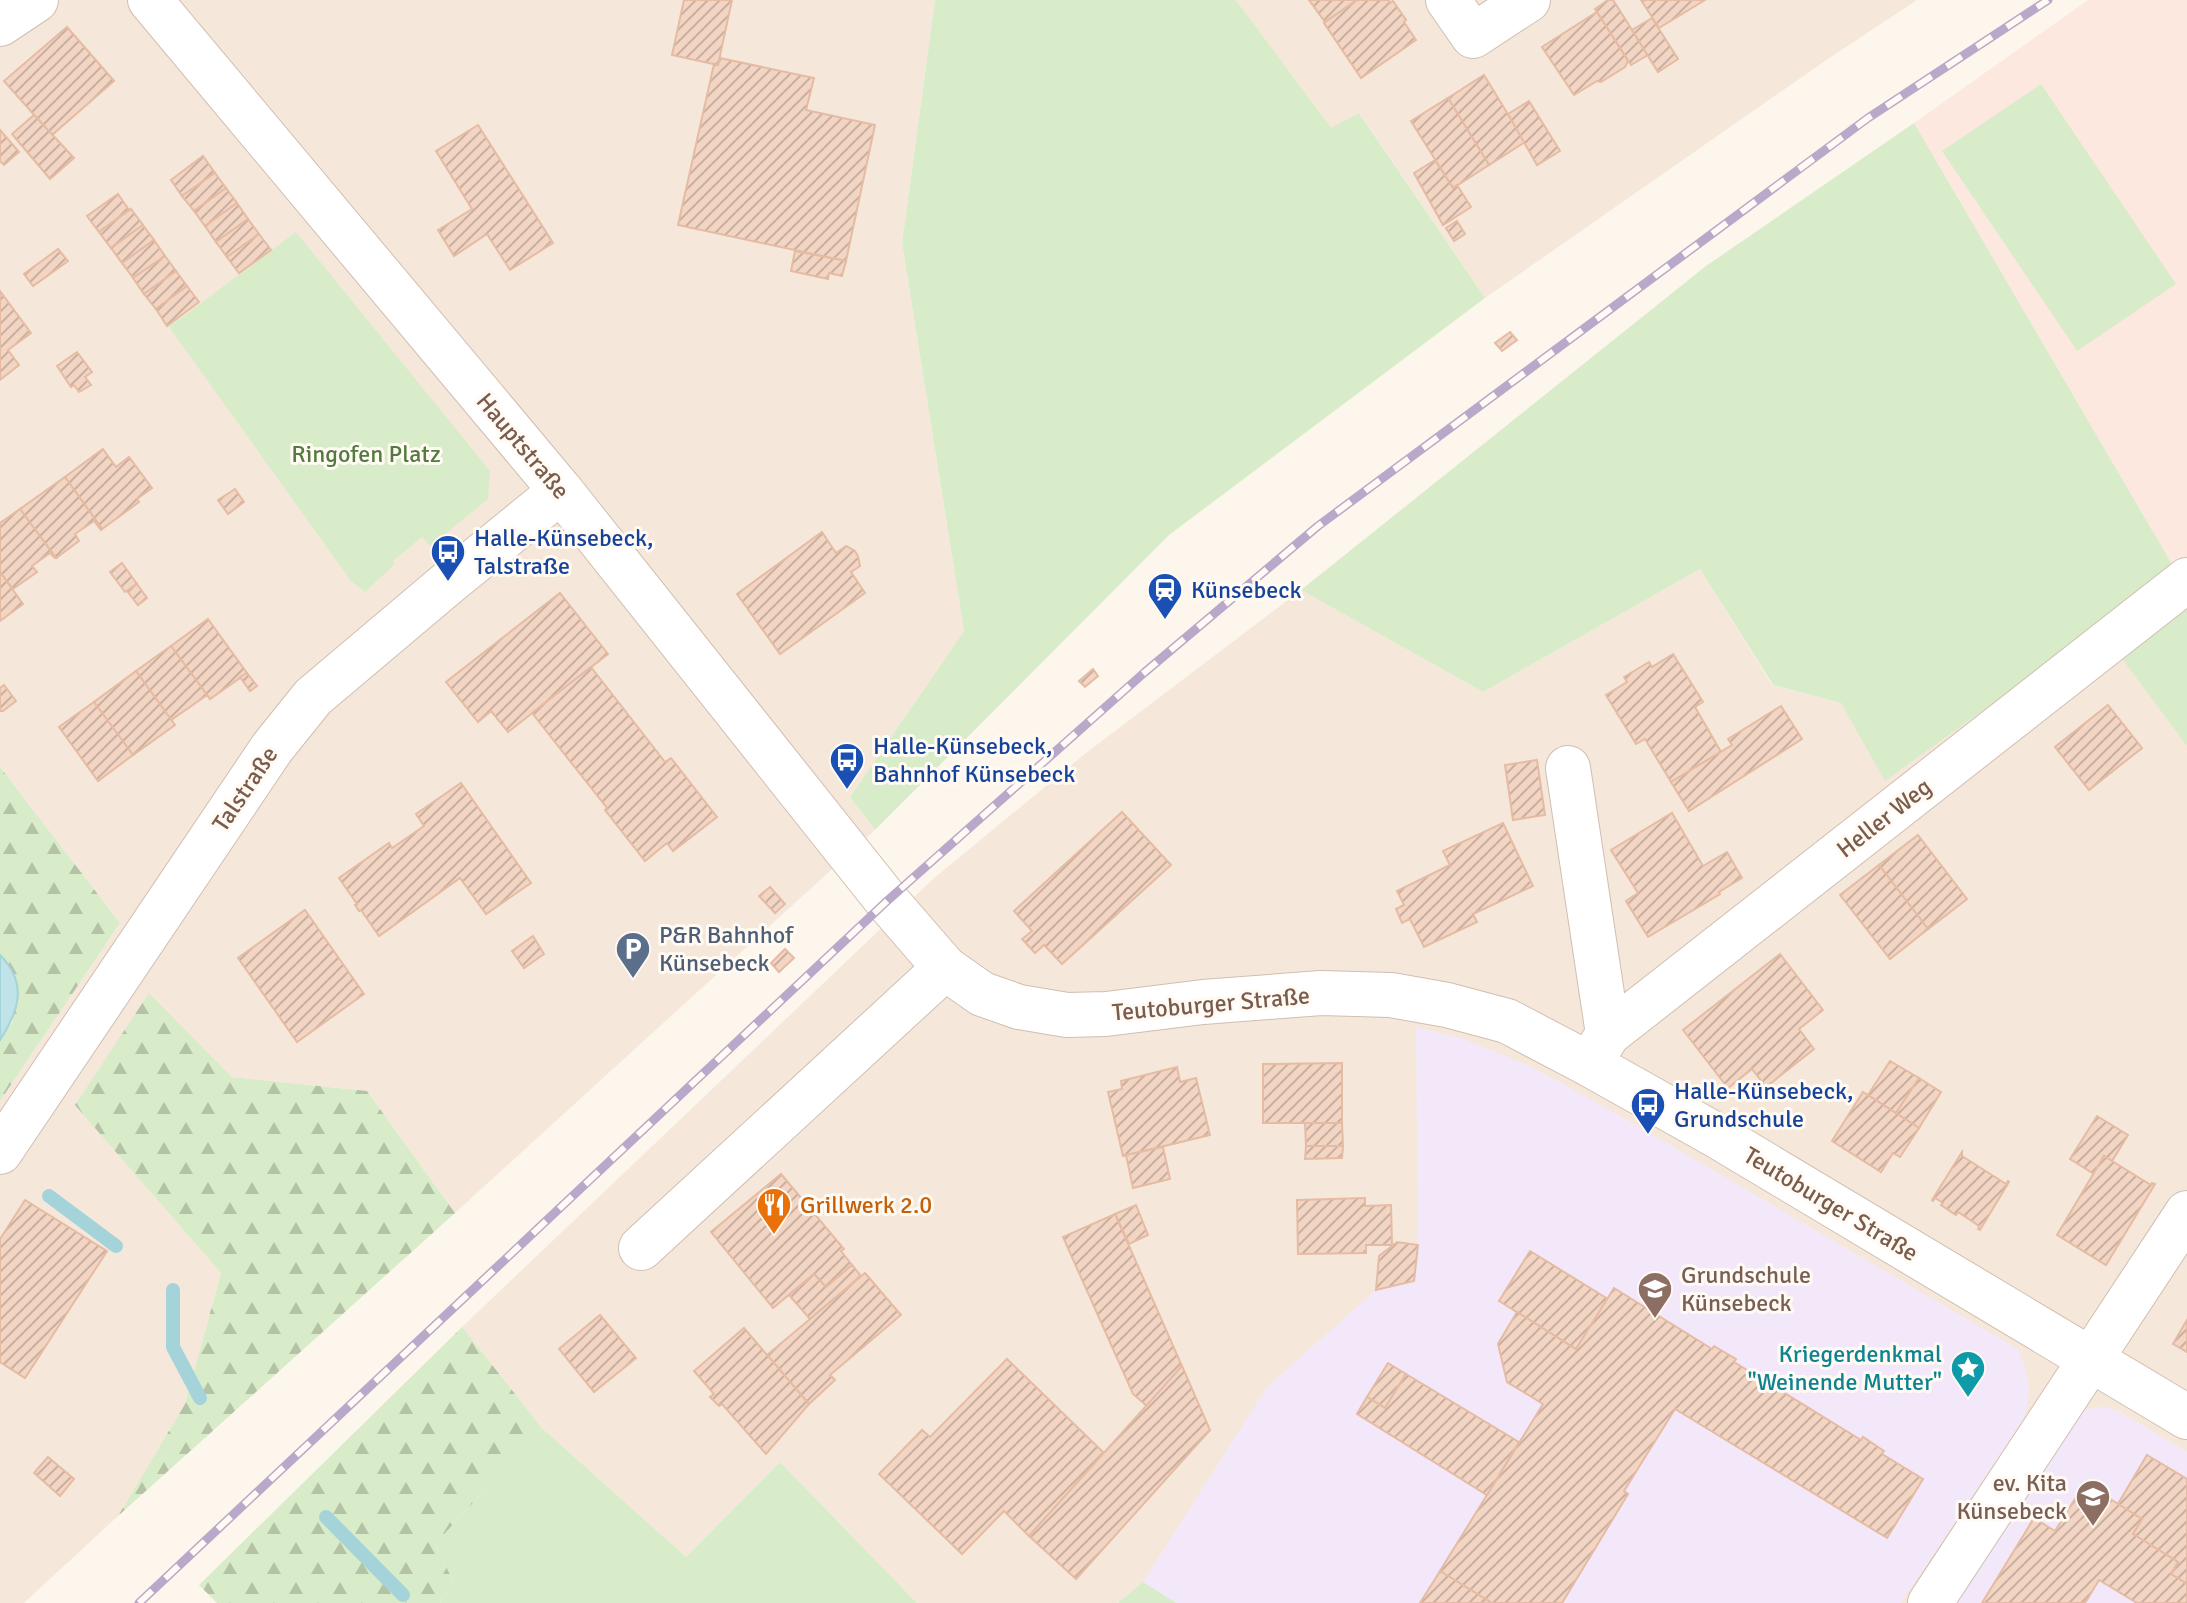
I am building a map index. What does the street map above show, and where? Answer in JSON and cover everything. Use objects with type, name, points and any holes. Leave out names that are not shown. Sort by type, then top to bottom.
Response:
[{"type":"street","points":[[0,24],[36,0]]},
{"type":"street","name":"Hauptstraße","points":[[150,0],[561,491],[887,901]]},
{"type":"street","points":[[1448,0],[1473,36],[1528,0]]},
{"type":"street","name":"Talstraße","points":[[0,1152],[272,748],[313,697],[561,491]]},
{"type":"street","name":"Heller Weg","points":[[1599,1049],[2187,580]]},
{"type":"street","points":[[1568,768],[1599,1049]]},
{"type":"street","name":"Teutoburger Straße","points":[[887,901],[945,968],[982,994],[1019,1007],[1067,1015],[1106,1014],[1203,1002],[1321,993],[1391,995],[1447,1005],[1599,1049],[1719,1137],[2187,1417]]},
{"type":"street","points":[[641,1248],[945,968]]},
{"type":"street","points":[[1930,1603],[2187,1213]]},
{"type":"shaded area","points":[[0,0],[935,0],[902,243],[964,631],[850,797],[875,830],[455,1213],[367,1091],[232,1077],[149,994],[76,1105],[221,1273],[185,1404],[118,1516],[24,1603],[0,1603],[0,1101],[120,923],[0,767]]},
{"type":"shaded area","points":[[1236,0],[1917,0],[1485,298],[1360,114],[1331,129]]},
{"type":"shaded area","points":[[2088,0],[2187,0],[2187,561],[2176,571],[1914,123]]},
{"type":"shaded area","points":[[2187,561],[2187,1452],[2116,1410],[1948,1603],[1176,1603],[1143,1582],[1118,1603],[917,1603],[780,1462],[686,1557],[542,1428],[462,1327],[933,879],[1086,753],[1301,590],[1483,692],[1700,569],[1772,685],[1841,703]]},
{"type":"shaded area","name":"Grundschule Künsebeck","points":[[1416,1027],[1461,1038],[1530,1066],[2018,1349],[2029,1385],[2022,1422],[1901,1603],[1176,1603],[1143,1582],[1267,1387],[1376,1290],[1414,1281],[1418,1244]]},
{"type":"shaded area","name":"ev. Kita Künsebeck","points":[[2105,1407],[2116,1410],[2187,1452],[2187,1603],[1948,1603],[2080,1413]]},
{"type":"green space","points":[[935,0],[1236,0],[1331,128],[1359,113],[1485,298],[1169,535],[875,830],[850,797],[964,631],[902,243]]},
{"type":"green space","points":[[2041,84],[2176,284],[2077,351],[1942,151]]},
{"type":"green space","points":[[1914,123],[2176,571],[1885,781],[1841,703],[1773,685],[1700,569],[1483,692],[1301,590],[1706,266]]},
{"type":"green space","name":"Ringofen Platz","points":[[296,232],[490,471],[488,499],[430,546],[422,537],[393,561],[395,564],[365,592],[351,581],[169,327]]},
{"type":"green space","points":[[2187,596],[2187,746],[2115,649]]},
{"type":"green space","points":[[0,767],[120,923],[0,1101],[0,1040],[13,1021],[4,959],[0,955]]},
{"type":"green space","points":[[149,993],[232,1077],[367,1091],[455,1213],[118,1516],[185,1404],[221,1273],[75,1105]]},
{"type":"green space","points":[[462,1327],[542,1428],[435,1544],[454,1583],[440,1603],[217,1603],[199,1585]]},
{"type":"green space","points":[[542,1428],[686,1557],[780,1462],[917,1603],[440,1603],[454,1583],[435,1544]]},
{"type":"green space","points":[[1143,1582],[1176,1603],[1118,1603]]},
{"type":"water","points":[[0,955],[14,976],[18,997],[12,1018],[0,1040]]},
{"type":"building","points":[[684,0],[732,0],[718,65],[672,55]]},
{"type":"building","points":[[1309,0],[1357,0],[1325,22]]},
{"type":"building","points":[[1357,0],[1393,1],[1416,40],[1361,78],[1324,23]]},
{"type":"building","points":[[1613,0],[1648,55],[1631,65],[1595,9]]},
{"type":"building","points":[[1641,0],[1705,0],[1659,28]]},
{"type":"building","points":[[1597,12],[1628,61],[1625,67],[1574,95],[1542,47]]},
{"type":"building","points":[[1652,18],[1678,59],[1658,72],[1632,30]]},
{"type":"building","points":[[67,27],[114,81],[52,135],[4,81]]},
{"type":"building","points":[[720,58],[814,78],[806,110],[875,125],[846,261],[678,225],[714,64],[718,65]]},
{"type":"building","points":[[1484,75],[1525,142],[1489,165],[1448,98]]},
{"type":"building","points":[[1448,98],[1489,165],[1453,188],[1411,121]]},
{"type":"building","points":[[1529,101],[1560,151],[1537,165],[1508,114]]},
{"type":"building","points":[[34,115],[74,158],[50,179],[12,134]]},
{"type":"building","points":[[478,125],[553,243],[510,270],[487,234],[454,256],[438,230],[472,209],[436,151]]},
{"type":"building","points":[[0,130],[19,152],[4,165],[0,161]]},
{"type":"building","points":[[203,156],[215,173],[182,196],[171,180]]},
{"type":"building","points":[[1435,160],[1453,188],[1457,185],[1471,207],[1443,225],[1414,173]]},
{"type":"building","points":[[215,173],[226,188],[194,211],[182,196]]},
{"type":"building","points":[[226,188],[237,203],[205,226],[194,211]]},
{"type":"building","points":[[118,194],[129,210],[99,232],[87,216]]},
{"type":"building","points":[[237,203],[248,219],[216,242],[205,226]]},
{"type":"building","points":[[131,209],[143,225],[111,248],[99,232]]},
{"type":"building","points":[[248,219],[259,234],[227,257],[216,242]]},
{"type":"building","points":[[1457,221],[1465,234],[1454,241],[1446,228]]},
{"type":"building","points":[[143,225],[154,240],[122,263],[111,248]]},
{"type":"building","points":[[259,234],[271,250],[239,273],[227,257]]},
{"type":"building","points":[[154,240],[165,256],[133,278],[122,263]]},
{"type":"building","points":[[58,249],[68,261],[33,286],[24,274]]},
{"type":"building","points":[[795,251],[846,261],[842,276],[829,273],[828,279],[791,271]]},
{"type":"building","points":[[165,256],[176,271],[144,294],[133,278]]},
{"type":"building","points":[[176,271],[187,286],[156,309],[144,294]]},
{"type":"building","points":[[187,286],[199,302],[167,326],[156,309]]},
{"type":"building","points":[[0,291],[31,333],[8,350],[19,365],[0,380]]},
{"type":"building","points":[[1510,332],[1517,340],[1502,351],[1495,343]]},
{"type":"building","points":[[77,352],[92,372],[85,377],[91,385],[79,392],[74,385],[71,387],[57,366]]},
{"type":"building","points":[[103,449],[116,467],[129,457],[152,488],[137,499],[139,502],[102,529],[65,477]]},
{"type":"building","points":[[65,477],[102,529],[94,521],[75,534],[79,541],[56,558],[20,509]]},
{"type":"building","points":[[235,489],[244,502],[228,514],[218,500]]},
{"type":"building","points":[[20,509],[56,558],[50,553],[32,566],[37,572],[13,589],[0,572],[0,523]]},
{"type":"building","points":[[822,532],[836,553],[846,546],[855,551],[860,566],[851,572],[865,593],[780,654],[737,594]]},
{"type":"building","points":[[122,563],[137,584],[125,592],[110,572]]},
{"type":"building","points":[[0,572],[23,604],[0,621]]},
{"type":"building","points":[[137,584],[147,598],[138,605],[127,591]]},
{"type":"building","points":[[560,593],[608,654],[508,732],[491,711],[478,722],[446,682]]},
{"type":"building","points":[[208,619],[247,673],[210,699],[171,646]]},
{"type":"building","points":[[171,646],[207,695],[171,720],[136,671]]},
{"type":"building","points":[[1673,654],[1703,702],[1695,707],[1721,752],[1671,782],[1645,739],[1636,744],[1606,695],[1627,682],[1624,677],[1649,662],[1652,667]]},
{"type":"building","points":[[591,667],[665,762],[671,758],[717,817],[673,851],[667,843],[645,861],[532,713]]},
{"type":"building","points":[[1093,669],[1098,676],[1085,687],[1079,681]]},
{"type":"building","points":[[136,671],[175,725],[133,755],[94,702]]},
{"type":"building","points":[[247,673],[257,686],[250,691],[240,677]]},
{"type":"building","points":[[4,685],[16,701],[0,711],[0,688]]},
{"type":"building","points":[[94,702],[133,755],[98,781],[59,727]]},
{"type":"building","points":[[2108,705],[2142,748],[2089,790],[2055,747]]},
{"type":"building","points":[[1781,706],[1802,739],[1689,811],[1671,782],[1732,745],[1728,739]]},
{"type":"building","points":[[1537,760],[1545,815],[1513,820],[1505,765]]},
{"type":"building","points":[[461,783],[531,883],[486,914],[460,878],[379,936],[339,878],[389,843],[392,848],[424,826],[416,814]]},
{"type":"building","points":[[1122,812],[1171,865],[1062,964],[1044,945],[1035,953],[1022,939],[1032,931],[1014,911]]},
{"type":"building","points":[[1672,813],[1703,866],[1727,852],[1742,878],[1648,937],[1626,901],[1638,893],[1611,850]]},
{"type":"building","points":[[1503,823],[1533,886],[1473,914],[1477,922],[1424,947],[1410,919],[1402,923],[1396,909],[1404,905],[1397,891],[1450,865],[1443,851]]},
{"type":"building","points":[[1918,835],[1967,899],[1928,929],[1879,865]]},
{"type":"building","points":[[1879,865],[1928,929],[1890,959],[1840,895]]},
{"type":"building","points":[[770,887],[785,904],[775,913],[759,896]]},
{"type":"building","points":[[305,910],[364,994],[297,1042],[238,958]]},
{"type":"building","points":[[533,936],[544,954],[524,968],[512,951]]},
{"type":"building","points":[[785,949],[794,958],[779,972],[771,963]]},
{"type":"building","points":[[1780,954],[1823,1010],[1799,1029],[1814,1049],[1766,1087],[1752,1069],[1728,1088],[1683,1030]]},
{"type":"building","points":[[1890,1061],[1919,1078],[1896,1113],[1868,1095]]},
{"type":"building","points":[[1342,1063],[1342,1123],[1263,1123],[1263,1064]]},
{"type":"building","points":[[1177,1067],[1180,1082],[1196,1078],[1210,1135],[1123,1156],[1108,1092],[1122,1089],[1121,1081]]},
{"type":"building","points":[[1919,1078],[1941,1092],[1919,1128],[1896,1113]]},
{"type":"building","points":[[1863,1092],[1919,1128],[1900,1157],[1893,1153],[1881,1172],[1832,1141]]},
{"type":"building","points":[[2097,1116],[2128,1135],[2112,1161],[2104,1156],[2094,1174],[2070,1159]]},
{"type":"building","points":[[1305,1123],[1342,1123],[1343,1146],[1306,1146]]},
{"type":"building","points":[[1306,1146],[1343,1146],[1342,1158],[1305,1159]]},
{"type":"building","points":[[1163,1147],[1170,1179],[1133,1188],[1126,1155]]},
{"type":"building","points":[[1962,1152],[1962,1156],[2006,1184],[2009,1182],[1980,1230],[1979,1226],[1958,1212],[1956,1215],[1935,1198],[1932,1200]]},
{"type":"building","points":[[2104,1156],[2151,1185],[2155,1184],[2106,1265],[2057,1235]]},
{"type":"building","points":[[781,1174],[844,1249],[841,1251],[852,1265],[826,1287],[814,1274],[773,1308],[711,1232]]},
{"type":"building","points":[[1365,1198],[1365,1206],[1391,1205],[1392,1245],[1366,1245],[1366,1253],[1298,1254],[1297,1200]]},
{"type":"building","points":[[25,1200],[107,1251],[25,1378],[0,1362],[0,1239]]},
{"type":"building","points":[[1136,1205],[1148,1235],[1129,1244],[1115,1214]]},
{"type":"building","points":[[1115,1214],[1182,1366],[1147,1406],[1133,1394],[1063,1237]]},
{"type":"building","points":[[1397,1242],[1418,1245],[1414,1281],[1376,1290],[1379,1256]]},
{"type":"building","points":[[1530,1251],[1608,1299],[1576,1349],[1499,1301]]},
{"type":"building","points":[[852,1265],[861,1276],[810,1319],[789,1295],[814,1274],[826,1287]]},
{"type":"building","points":[[865,1273],[901,1315],[830,1375],[835,1380],[809,1404],[767,1355]]},
{"type":"building","points":[[1614,1288],[1712,1349],[1714,1346],[1736,1359],[1734,1362],[1861,1440],[1863,1437],[1884,1451],[1882,1454],[1923,1479],[1887,1538],[1675,1409],[1624,1491],[1628,1494],[1562,1603],[1492,1603],[1440,1571],[1543,1404],[1507,1382],[1498,1344],[1517,1312],[1576,1349]]},
{"type":"building","points":[[600,1315],[636,1358],[594,1392],[559,1349]]},
{"type":"building","points":[[2187,1320],[2187,1352],[2173,1344]]},
{"type":"building","points":[[744,1328],[809,1404],[766,1454],[722,1404],[719,1406],[710,1397],[714,1394],[694,1371]]},
{"type":"building","points":[[1007,1359],[1104,1453],[1029,1536],[1004,1511],[962,1554],[879,1474],[922,1430],[930,1437]]},
{"type":"building","points":[[1388,1363],[1406,1374],[1385,1408],[1367,1397]]},
{"type":"building","points":[[1182,1366],[1210,1430],[1076,1579],[1029,1536]]},
{"type":"building","points":[[1406,1374],[1519,1442],[1487,1495],[1357,1414],[1367,1397],[1385,1408]]},
{"type":"building","points":[[2147,1455],[2187,1479],[2187,1584],[2171,1574],[2178,1562],[2133,1534],[2142,1519],[2118,1504]]},
{"type":"building","points":[[48,1457],[74,1479],[60,1496],[34,1473]]},
{"type":"building","points":[[2085,1483],[2142,1519],[2133,1534],[2178,1562],[2171,1574],[2187,1584],[2187,1603],[2137,1603],[2099,1580],[2085,1603],[1982,1603],[2034,1518],[2055,1531]]},
{"type":"building","points":[[1440,1571],[1492,1603],[1420,1603]]},
{"type":"waterway","points":[[49,1196],[116,1246]]},
{"type":"waterway","points":[[173,1290],[173,1347],[200,1398]]},
{"type":"waterway","points":[[326,1517],[403,1595]]},
{"type":"railway","points":[[139,1603],[887,901],[1145,672],[1318,526],[1868,118],[2048,0]]},
{"type":"place","name":"Halle-Künsebeck, Talstraße","points":[[448,583]]},
{"type":"place","name":"Künsebeck","points":[[1165,621]]},
{"type":"place","name":"Halle-Künsebeck, Bahnhof Künsebeck","points":[[847,791]]},
{"type":"place","name":"P&R Bahnhof Künsebeck","points":[[633,980]]},
{"type":"place","name":"Halle-Künsebeck, Grundschule","points":[[1648,1136]]},
{"type":"place","name":"Grillwerk 2.0","points":[[774,1236]]},
{"type":"place","name":"Grundschule Künsebeck","points":[[1655,1320]]},
{"type":"place","name":"Kriegerdenkmal \"Weinende Mutter\"","points":[[1968,1399]]},
{"type":"place","name":"ev. Kita Künsebeck","points":[[2093,1528]]}]
